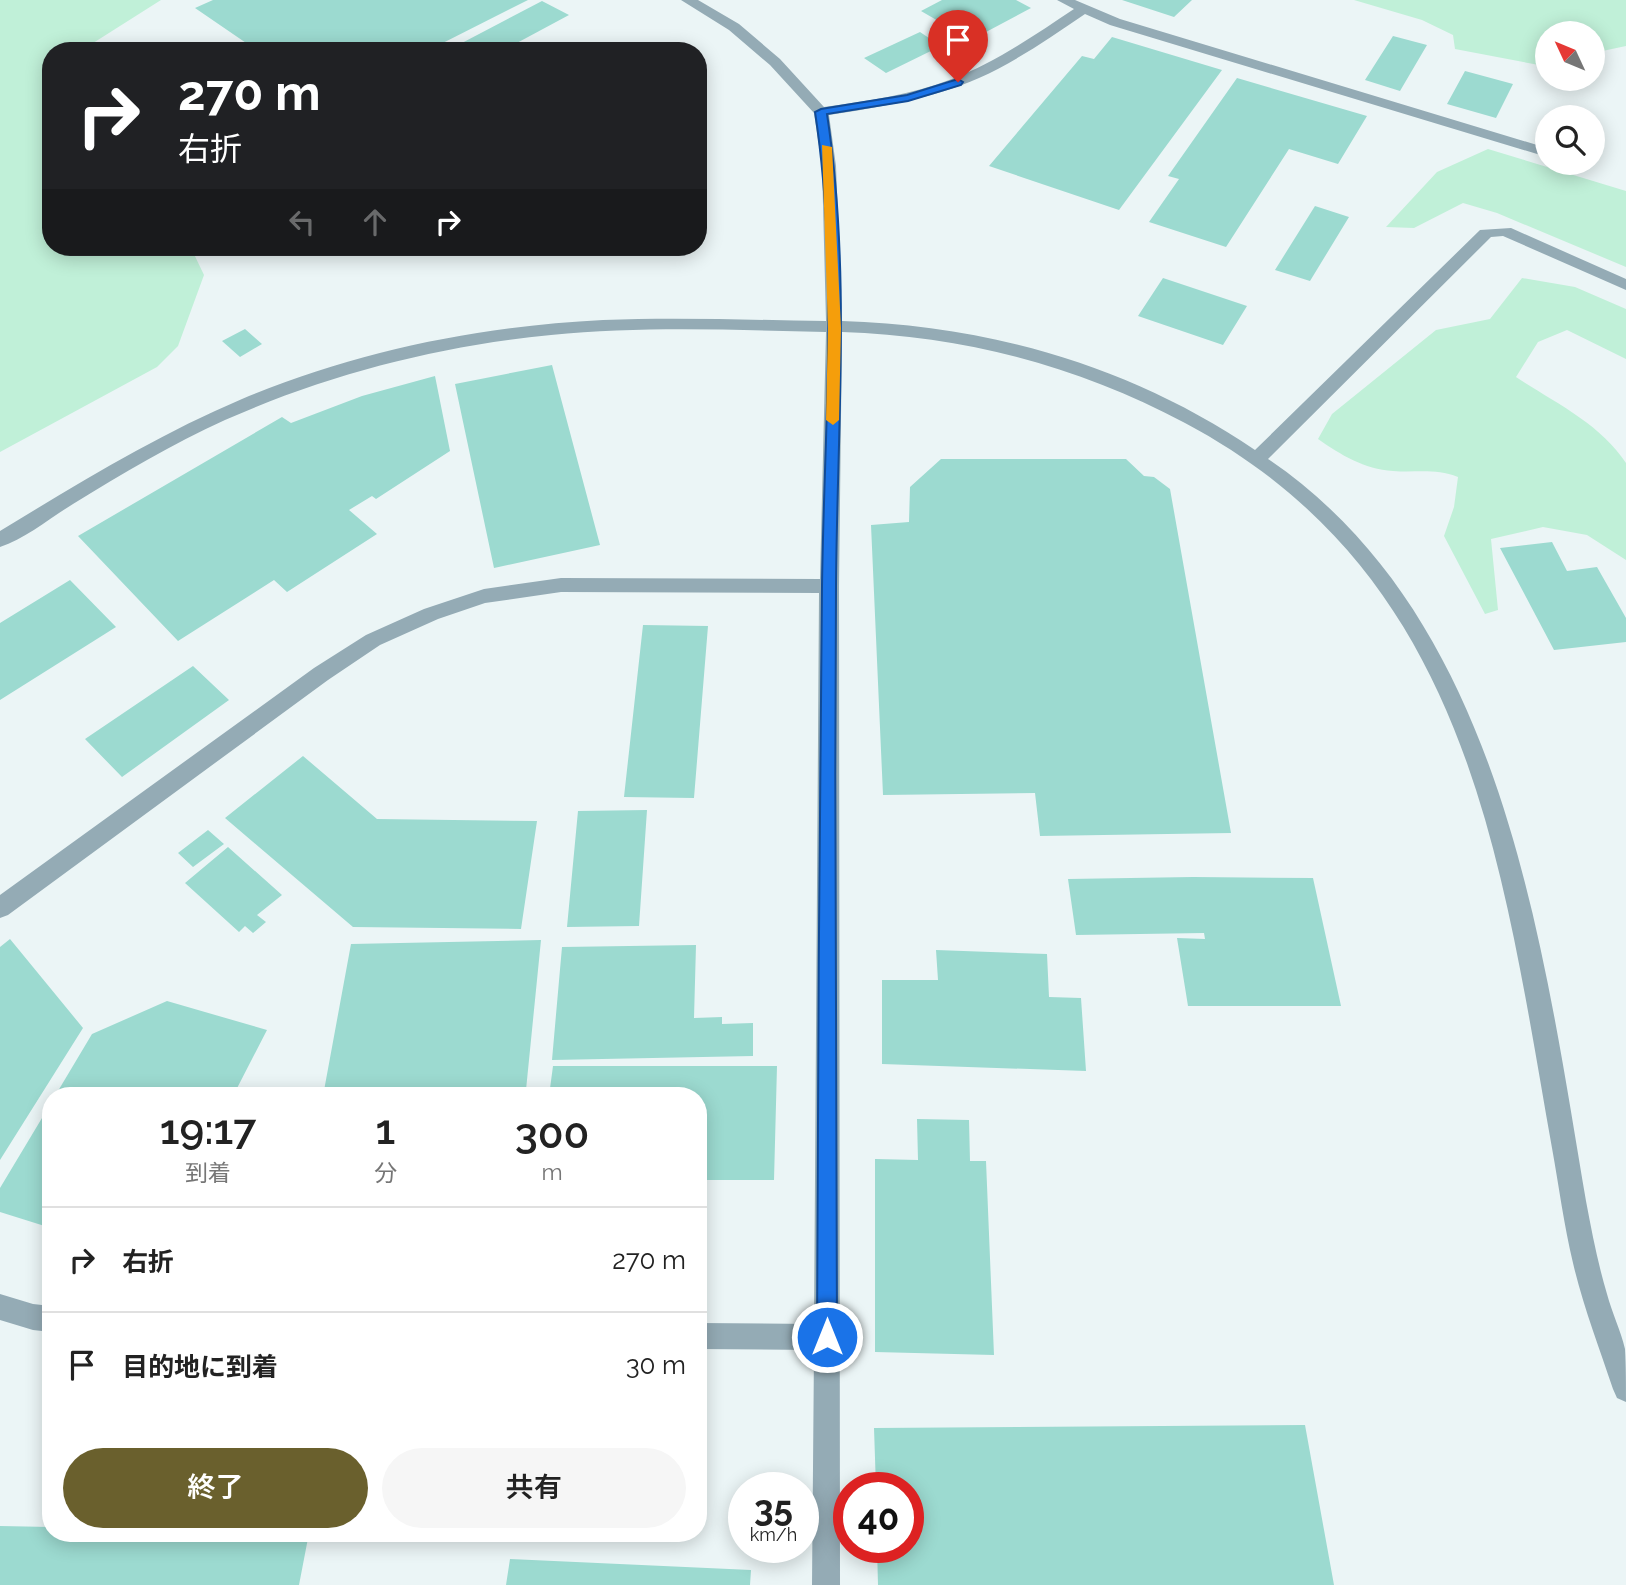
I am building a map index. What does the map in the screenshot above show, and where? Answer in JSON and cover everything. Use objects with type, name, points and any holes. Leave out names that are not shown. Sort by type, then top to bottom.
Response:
[{"type":"street","points":[[688,0],[734,27],[775,62],[821,112],[829,166],[834,328],[829,586],[826,1585]]},
{"type":"street","points":[[1064,0],[1082,10],[1535,149]]},
{"type":"street","points":[[821,112],[908,98],[958,82],[1011,56],[1082,10]]},
{"type":"street","points":[[1257,458],[1486,233],[1505,231],[1626,285]]},
{"type":"street","points":[[0,540],[98,480],[188,431],[246,404],[367,363],[438,345],[513,334],[613,326],[692,324],[922,332],[1026,352],[1083,370],[1164,403],[1257,458],[1316,506],[1363,555],[1410,617],[1431,654],[1478,762],[1500,828],[1521,923],[1589,1277],[1626,1389]]},
{"type":"street","points":[[0,908],[321,674],[373,640],[431,614],[484,596],[561,585],[829,586]]},
{"type":"street","points":[[0,1307],[42,1318]]},
{"type":"street","points":[[707,1336],[827,1337]]},
{"type":"green space","points":[[0,0],[161,0],[95,42],[42,42],[42,256],[195,256],[204,275],[178,346],[157,367],[0,452]]},
{"type":"green space","points":[[1354,0],[1626,0],[1626,46],[1605,50],[1605,21],[1535,21],[1535,64],[1455,49],[1453,35],[1422,20]]},
{"type":"green space","points":[[1488,149],[1535,163],[1535,175],[1573,175],[1626,191],[1626,267],[1497,213],[1463,203],[1414,228],[1386,227],[1437,172]]},
{"type":"green space","points":[[1522,278],[1575,287],[1626,309],[1626,359],[1567,330],[1538,342],[1516,377],[1590,425],[1616,449],[1626,463],[1626,560],[1587,535],[1543,527],[1491,539],[1498,610],[1485,614],[1444,536],[1454,507],[1458,477],[1426,471],[1382,470],[1344,456],[1318,439],[1332,414],[1436,330],[1490,319]]},
{"type":"building","points":[[213,0],[528,0],[445,42],[245,42],[195,8]]},
{"type":"building","points":[[942,0],[1016,0],[1031,8],[971,40],[921,11]]},
{"type":"building","points":[[1122,0],[1192,0],[1174,17]]},
{"type":"building","points":[[542,1],[569,15],[519,42],[464,42]]},
{"type":"building","points":[[920,32],[941,46],[886,73],[864,58]]},
{"type":"building","points":[[1393,36],[1427,45],[1400,91],[1365,80]]},
{"type":"building","points":[[1112,37],[1222,70],[1119,210],[989,166],[1082,56],[1094,59]]},
{"type":"building","points":[[1465,71],[1513,84],[1496,118],[1447,104]]},
{"type":"building","points":[[1237,78],[1367,116],[1338,164],[1289,149],[1226,247],[1149,222],[1179,179],[1168,176]]},
{"type":"building","points":[[1315,206],[1349,217],[1310,281],[1275,270]]},
{"type":"building","points":[[1163,278],[1247,306],[1223,345],[1138,316]]},
{"type":"building","points":[[245,329],[262,344],[240,357],[222,341]]},
{"type":"building","points":[[552,365],[600,545],[494,568],[455,384]]},
{"type":"building","points":[[435,376],[450,451],[376,499],[372,496],[349,510],[377,534],[287,592],[274,580],[178,641],[78,536],[282,417],[291,423],[362,396]]},
{"type":"building","points":[[941,459],[1126,459],[1144,476],[1154,477],[1170,489],[1231,833],[1040,836],[1035,793],[883,795],[871,525],[909,522],[910,487]]},
{"type":"building","points":[[1552,542],[1567,571],[1597,567],[1626,618],[1626,642],[1554,650],[1500,548]]},
{"type":"building","points":[[70,580],[116,627],[0,700],[0,623]]},
{"type":"building","points":[[643,625],[708,626],[694,798],[624,797]]},
{"type":"building","points":[[193,666],[229,700],[122,777],[85,739]]},
{"type":"building","points":[[303,756],[377,819],[537,821],[521,929],[353,927],[225,818]]},
{"type":"building","points":[[647,810],[639,926],[567,927],[578,811]]},
{"type":"building","points":[[208,830],[224,844],[193,867],[178,853]]},
{"type":"building","points":[[228,847],[282,895],[257,915],[266,922],[253,933],[245,926],[239,932],[185,883]]},
{"type":"building","points":[[1313,878],[1341,1006],[1188,1006],[1177,938],[1205,939],[1204,933],[1076,935],[1068,879]]},
{"type":"building","points":[[10,939],[83,1028],[46,1087],[42,1087],[42,1093],[0,1160],[0,947]]},
{"type":"building","points":[[541,940],[526,1087],[325,1087],[351,944]]},
{"type":"building","points":[[696,945],[694,1018],[722,1017],[722,1024],[753,1023],[753,1056],[552,1060],[562,947]]},
{"type":"building","points":[[936,950],[1047,954],[1049,997],[1081,998],[1086,1071],[882,1064],[882,980],[938,980]]},
{"type":"building","points":[[167,1001],[267,1030],[238,1087],[60,1087],[92,1034]]},
{"type":"building","points":[[553,1066],[777,1066],[774,1180],[707,1180],[707,1087],[550,1087]]},
{"type":"building","points":[[42,1118],[42,1225],[0,1212],[0,1188]]},
{"type":"building","points":[[917,1119],[969,1120],[970,1161],[986,1161],[994,1355],[875,1352],[875,1159],[918,1160]]},
{"type":"building","points":[[1305,1425],[1334,1585],[878,1585],[877,1563],[924,1563],[924,1472],[875,1472],[874,1428]]},
{"type":"building","points":[[0,1526],[42,1527],[42,1542],[307,1542],[299,1585],[0,1585]]},
{"type":"building","points":[[510,1559],[751,1570],[750,1585],[506,1585]]},
{"type":"slow traffic","points":[[826,147],[829,166],[834,328],[833,420]]},
{"type":"route","points":[[827,1337],[829,586],[834,328],[829,166],[821,112],[908,98],[958,82]]}]
